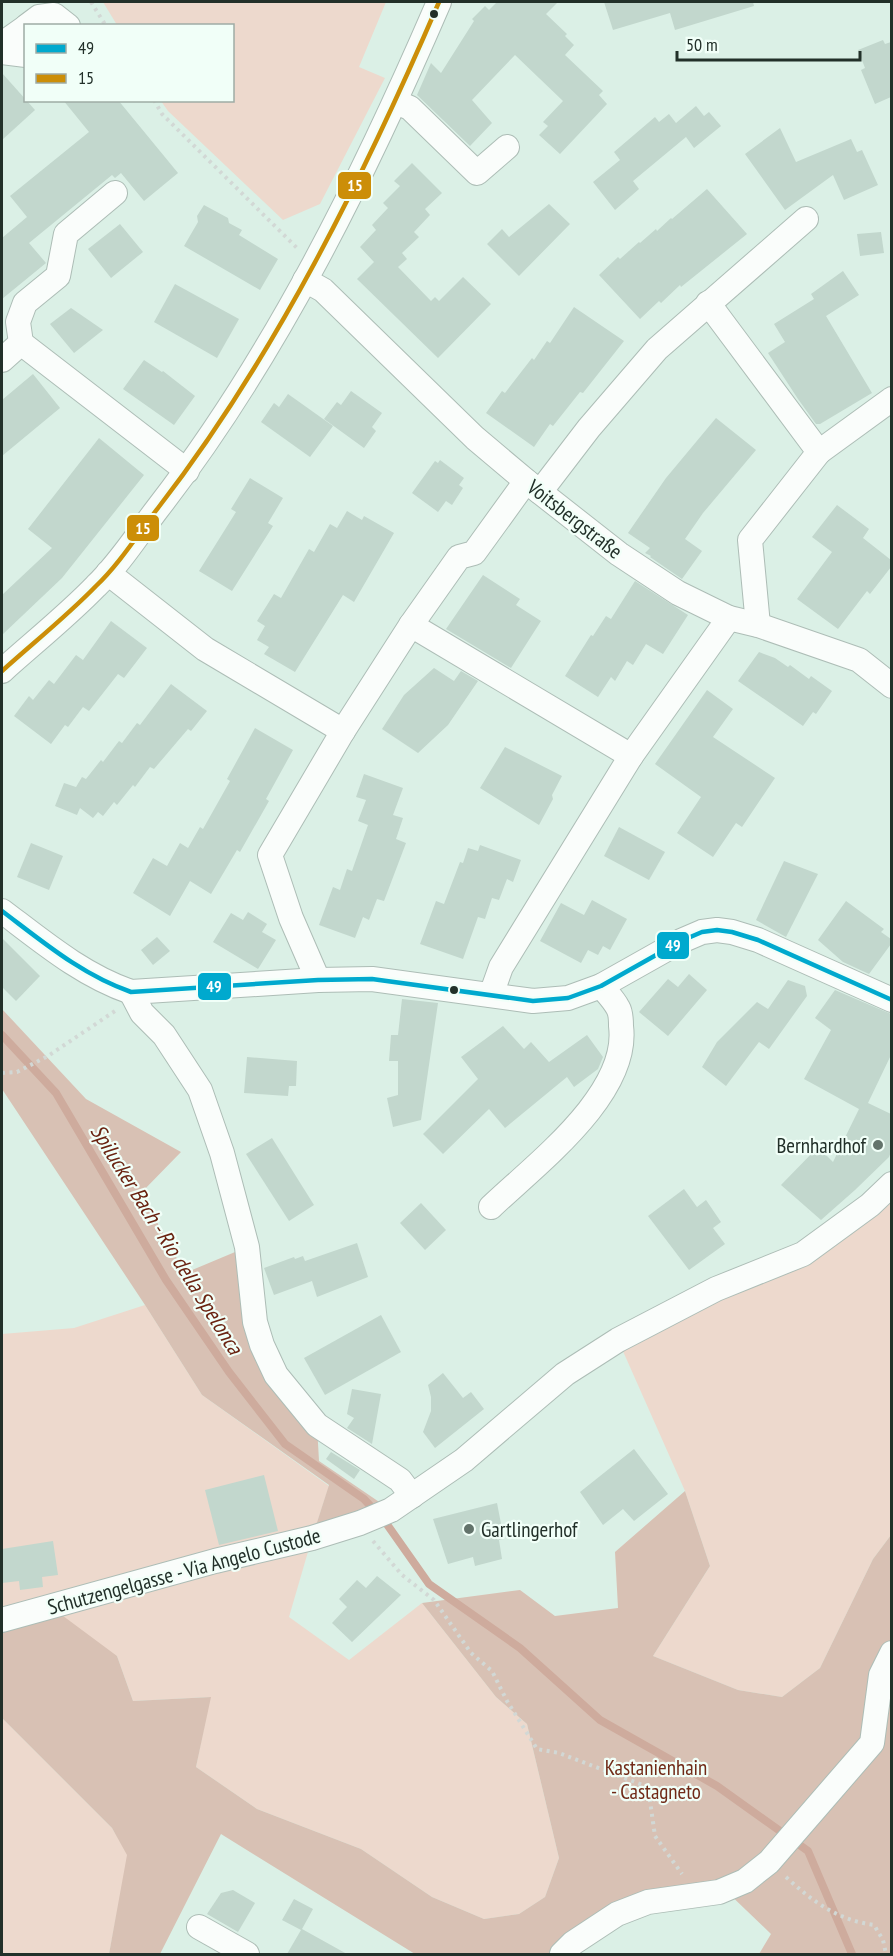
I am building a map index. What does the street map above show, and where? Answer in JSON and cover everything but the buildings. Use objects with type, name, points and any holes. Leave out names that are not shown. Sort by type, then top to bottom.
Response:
[{"type":"street","points":[[2,671],[97,586],[108,573],[187,471],[253,370],[309,272],[396,102],[439,2]]},
{"type":"street","points":[[29,24],[39,17],[54,15],[65,24]]},
{"type":"street","points":[[2,44],[24,28]]},
{"type":"street","points":[[2,52],[24,55]]},
{"type":"street","points":[[396,102],[410,108],[477,173],[507,147]]},
{"type":"street","points":[[115,193],[66,234],[58,276],[25,303],[18,322],[21,343],[187,471]]},
{"type":"street","points":[[318,980],[283,895],[270,855],[343,731],[411,625],[459,557],[474,553],[589,428],[657,349],[806,219]]},
{"type":"street","name":"Voitsbergstraße","points":[[309,272],[323,290],[475,438],[618,554],[678,593],[729,618],[758,625],[859,660],[891,686]]},
{"type":"street","points":[[708,303],[819,452]]},
{"type":"street","points":[[2,360],[21,343]]},
{"type":"street","points":[[758,625],[750,540],[819,452],[891,399]]},
{"type":"street","points":[[108,573],[205,649],[343,731]]},
{"type":"street","points":[[491,995],[501,967],[631,756],[729,618]]},
{"type":"street","points":[[411,625],[631,756]]},
{"type":"street","points":[[2,911],[88,974],[131,992],[318,980],[372,979],[533,1001],[568,998],[601,986],[681,941],[702,932],[717,930],[759,940],[891,1000]]},
{"type":"street","points":[[492,1207],[590,1111],[615,1070],[623,1039],[619,1009],[601,986]]},
{"type":"street","points":[[131,992],[142,1013],[164,1035],[200,1090],[222,1153],[247,1247],[255,1322],[262,1345],[276,1375],[317,1425],[400,1480],[412,1496],[464,1460],[565,1374],[618,1340],[716,1289],[803,1254],[870,1205],[891,1184]]},
{"type":"street","name":"Schutzengelgasse - Via Angelo Custode","points":[[2,1620],[215,1561],[312,1538],[363,1522],[391,1510],[412,1496]]},
{"type":"street","points":[[562,1954],[573,1943],[617,1914],[648,1902],[718,1892],[745,1881],[773,1858],[872,1743],[881,1675],[891,1653]]},
{"type":"street","points":[[199,1927],[247,1954]]},
{"type":"path","points":[[91,2],[105,24]]},
{"type":"path","points":[[155,102],[162,114],[309,272]]},
{"type":"path","points":[[2,1074],[17,1071],[48,1056],[119,1008],[131,992]]},
{"type":"path","points":[[363,1522],[380,1550],[402,1575],[434,1600],[471,1653],[492,1671],[507,1701],[537,1749],[558,1754],[648,1787],[655,1836],[696,1894]]},
{"type":"path","points":[[773,1858],[797,1887],[838,1916],[853,1922],[874,1925],[883,1940],[886,1954]]},
{"type":"shaded area","points":[[103,2],[386,2],[359,67],[385,78],[320,204],[283,220],[168,111],[162,102],[234,102],[234,24],[116,24]]},
{"type":"shaded area","points":[[891,1184],[891,1535],[873,1559],[820,1668],[782,1697],[738,1690],[653,1656],[710,1566],[685,1491],[618,1340],[803,1254]]},
{"type":"shaded area","points":[[145,1305],[202,1395],[329,1486],[289,1617],[349,1660],[422,1603],[496,1697],[527,1724],[559,1858],[545,1897],[519,1914],[484,1919],[432,1897],[361,1849],[257,1809],[196,1767],[210,1697],[133,1701],[117,1656],[2,1620],[2,1334],[74,1328]]},
{"type":"shaded area","points":[[2,1718],[112,1828],[128,1855],[109,1954],[2,1954]]},
{"type":"green space","points":[[2,1009],[86,1099],[181,1152],[141,1193],[185,1273],[247,1247],[255,1322],[317,1425],[319,1461],[391,1510],[312,1538],[329,1485],[202,1395],[2,1089]]},
{"type":"green space","name":"Kastanienhain - Castagneto","points":[[685,1491],[710,1566],[653,1656],[738,1690],[782,1697],[820,1668],[873,1559],[891,1535],[891,1954],[759,1954],[771,1934],[722,1887],[675,1890],[551,1954],[415,1954],[221,1834],[160,1954],[109,1954],[127,1855],[112,1828],[2,1718],[2,1620],[51,1607],[117,1656],[133,1701],[211,1697],[196,1767],[257,1809],[361,1849],[432,1897],[484,1919],[519,1914],[545,1897],[559,1858],[527,1724],[496,1697],[422,1603],[520,1590],[555,1616],[618,1608],[615,1552]]},
{"type":"waterway","name":"Spilucker Bach - Rio della Spelonca","points":[[2,1035],[56,1093],[166,1280],[229,1372],[285,1444],[364,1499],[386,1523],[429,1584],[520,1648],[600,1720],[717,1786],[808,1851],[852,1954]]},
{"type":"transit line","name":"15","points":[[2,671],[73,608],[113,568],[201,450],[241,390],[279,327],[348,199],[439,2]]},
{"type":"transit line","name":"49","points":[[2,911],[79,967],[131,992],[318,980],[372,979],[533,1001],[568,998],[601,986],[681,941],[702,932],[717,930],[758,940],[892,1000]]},
{"type":"place","name":"Bernhardhof","points":[[878,1145]]},
{"type":"place","name":"Gartlingerhof","points":[[469,1529]]}]
